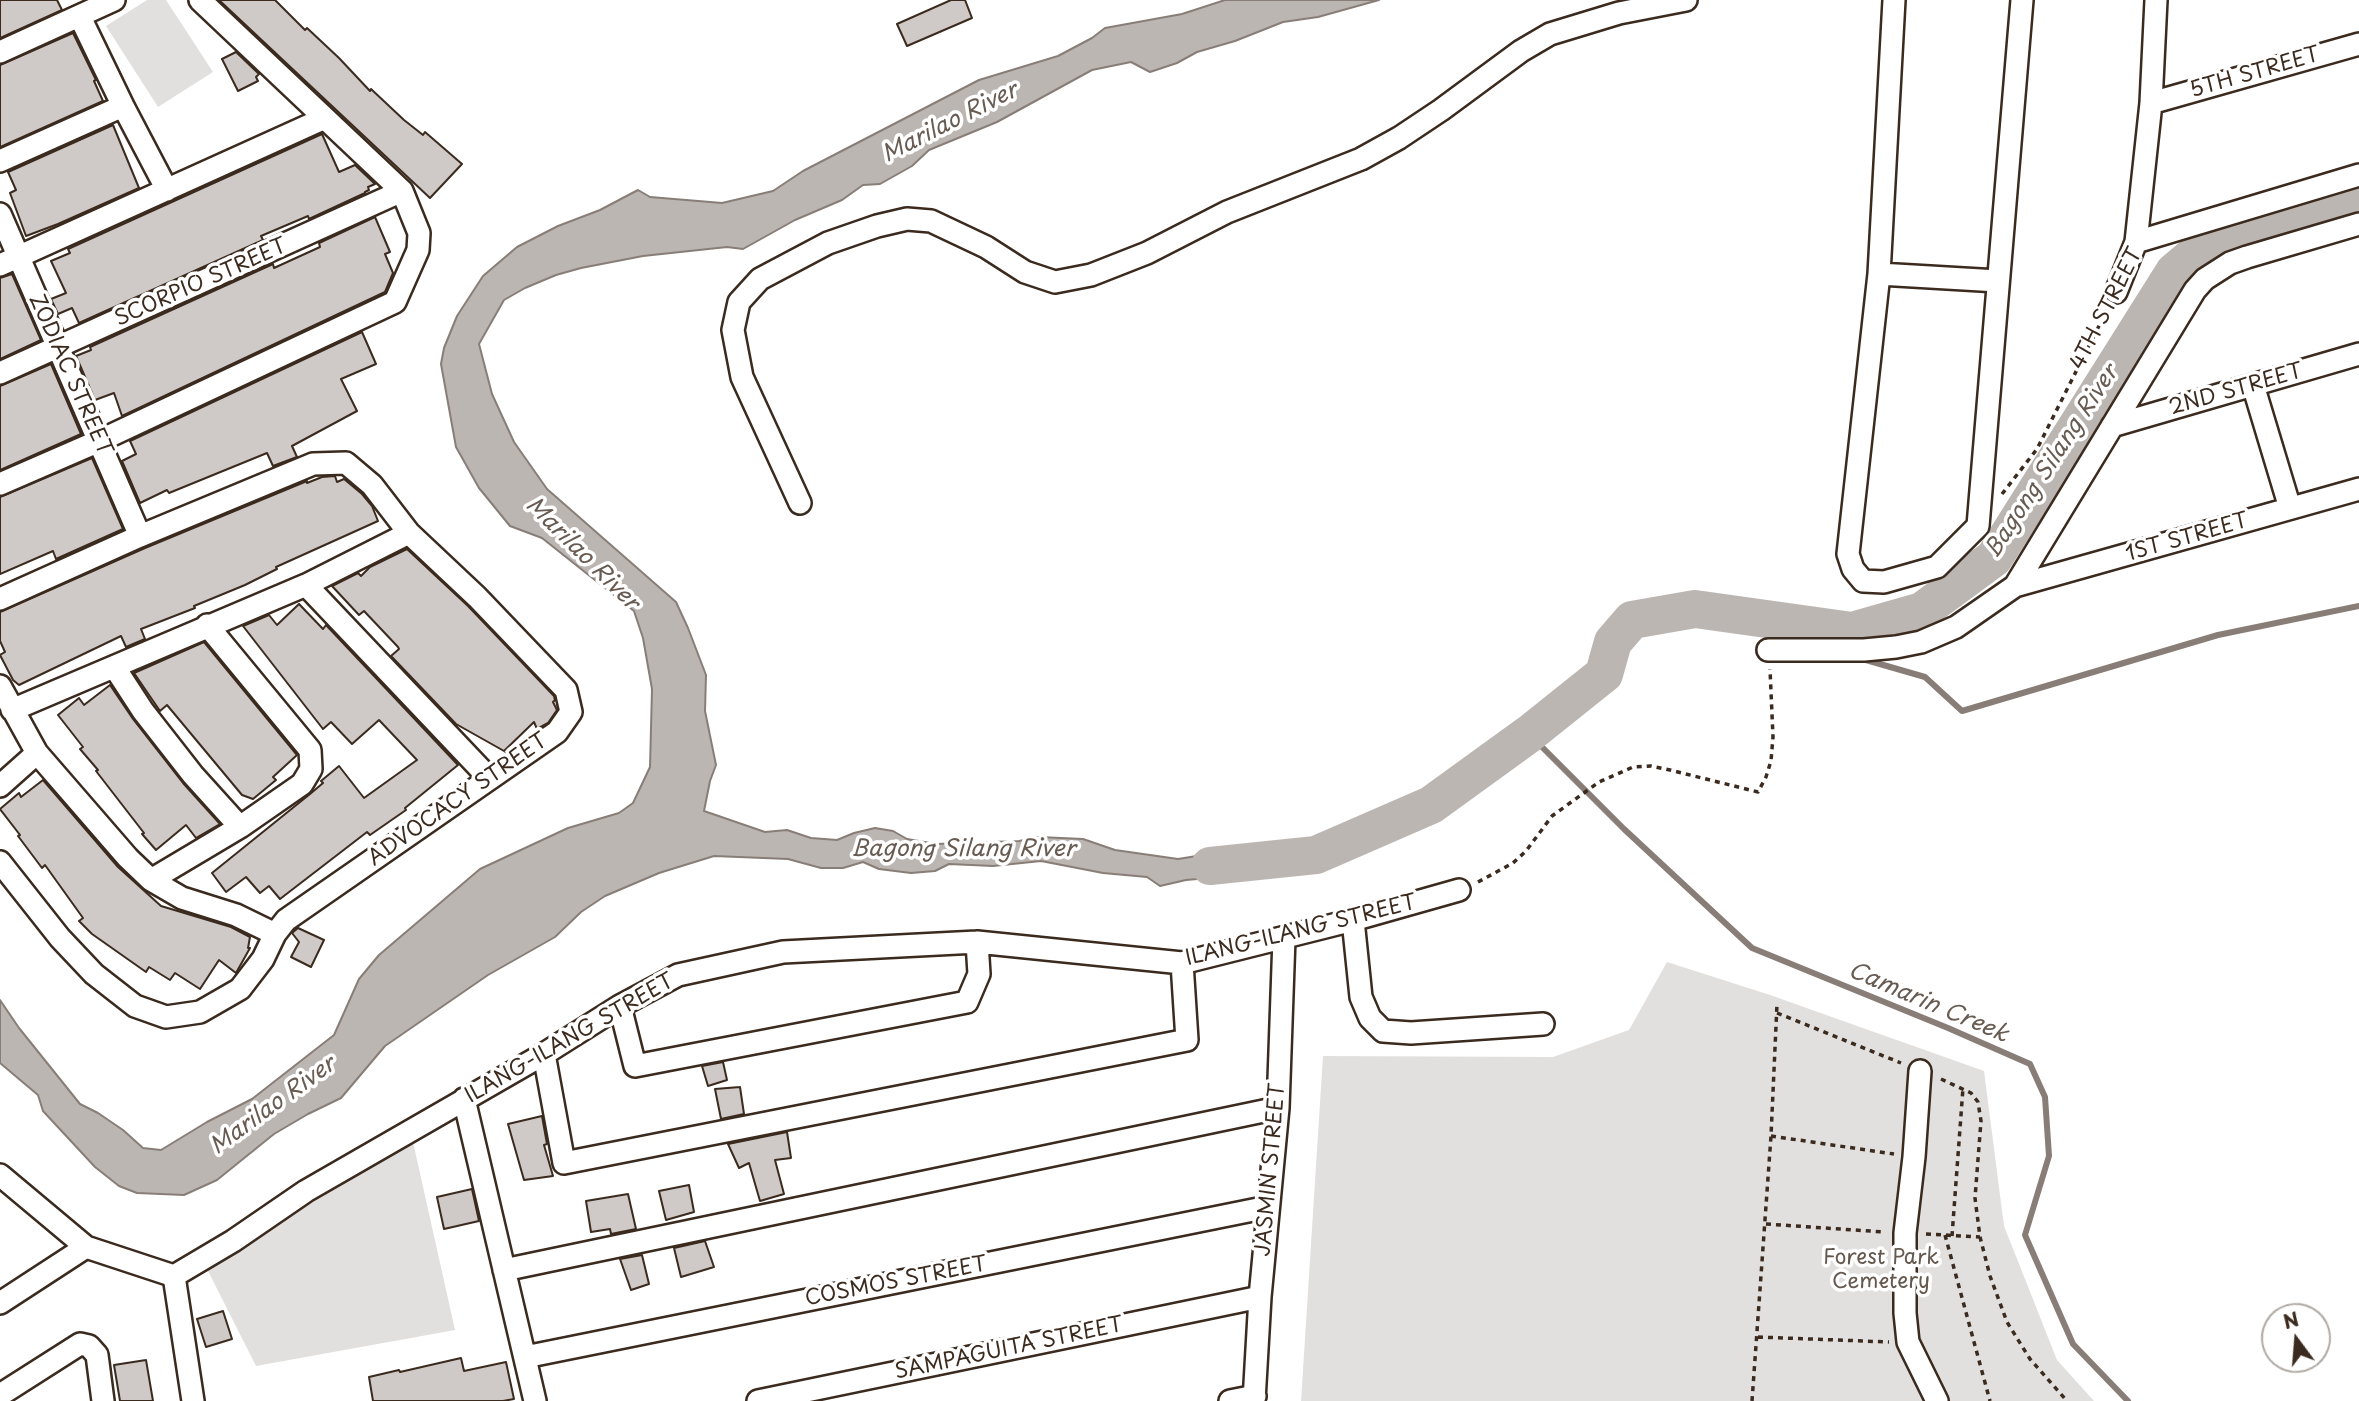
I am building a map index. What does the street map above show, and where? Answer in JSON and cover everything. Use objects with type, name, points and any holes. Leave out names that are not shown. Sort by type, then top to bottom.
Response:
[{"type":"street","points":[[0,52],[114,0]]},
{"type":"street","points":[[0,484],[99,441],[395,302],[418,250],[419,233],[402,191],[200,0]]},
{"type":"street","points":[[800,502],[742,377],[733,331],[739,303],[760,279],[828,243],[907,219],[931,221],[986,247],[1025,272],[1055,282],[1091,275],[1147,253],[1227,212],[1361,159],[1409,131],[1521,51],[1550,34],[1619,13],[1686,0]]},
{"type":"street","points":[[1894,0],[1879,274],[1848,554],[1853,569],[1863,581],[1884,582],[1937,566],[1978,526],[2022,0]]},
{"type":"street","points":[[2136,242],[2151,103],[2156,0]]},
{"type":"street","points":[[80,17],[167,190]]},
{"type":"street","name":"5TH STREET","points":[[2151,103],[2359,44]]},
{"type":"street","points":[[0,161],[123,107]]},
{"type":"street","points":[[9,262],[325,118]]},
{"type":"street","name":"4TH STREET","points":[[2116,292],[2136,242],[2359,175]]},
{"type":"street","name":"SCORPIO STREET","points":[[0,373],[402,191]]},
{"type":"street","name":"ZODIAC STREET","points":[[0,214],[9,262],[59,347],[140,536]]},
{"type":"street","points":[[1768,649],[1864,650],[1896,648],[1921,642],[1956,627],[2015,586],[2195,289],[2216,271],[2247,257],[2359,224]]},
{"type":"street","points":[[1879,274],[1998,281]]},
{"type":"street","name":"2ND STREET","points":[[2112,426],[2359,354]]},
{"type":"street","points":[[2253,384],[2290,508]]},
{"type":"street","name":"ADVOCACY STREET","points":[[0,599],[140,536],[313,464],[346,463],[372,485],[409,533],[477,597],[566,690],[571,712],[557,732],[286,920],[275,934],[263,959],[240,989],[200,1012],[166,1017],[135,1006],[94,974],[60,938],[0,862]]},
{"type":"street","name":"1ST STREET","points":[[2015,586],[2359,489]]},
{"type":"street","points":[[12,710],[306,585],[409,533]]},
{"type":"street","points":[[306,585],[489,778]]},
{"type":"street","points":[[151,880],[240,827],[302,783],[311,769],[310,750],[207,625]]},
{"type":"street","points":[[115,667],[143,711],[185,765],[240,827]]},
{"type":"street","points":[[0,686],[37,753],[128,858],[151,880],[182,898],[236,915],[275,934]]},
{"type":"street","points":[[0,786],[37,753]]},
{"type":"street","name":"ILANG-ILANG STREET","points":[[174,1276],[233,1241],[306,1191],[544,1054],[620,1006],[678,975],[783,952],[977,942],[1182,963],[1459,890]]},
{"type":"street","points":[[1353,920],[1361,997],[1370,1018],[1384,1031],[1411,1033],[1542,1024]]},
{"type":"street","name":"JASMIN STREET","points":[[1254,1398],[1260,1297],[1278,1108],[1284,938]]},
{"type":"street","points":[[620,1006],[635,1066],[967,1002],[979,974],[977,942]]},
{"type":"street","points":[[544,1054],[564,1163],[1186,1040],[1182,963]]},
{"type":"street","points":[[1920,1071],[1905,1233],[1905,1313],[1908,1342],[1937,1401]]},
{"type":"street","points":[[464,1100],[535,1401]]},
{"type":"street","points":[[505,1270],[1278,1108]]},
{"type":"street","points":[[2,1179],[86,1247],[174,1276],[193,1401]]},
{"type":"street","name":"COSMOS STREET","points":[[525,1357],[1268,1207]]},
{"type":"street","points":[[0,1303],[86,1247]]},
{"type":"street","name":"SAMPAGUITA STREET","points":[[758,1401],[1260,1297]]},
{"type":"street","points":[[0,1395],[80,1344],[89,1346],[97,1355],[103,1401]]},
{"type":"street","points":[[1230,1401],[1254,1398]]},
{"type":"path","name":"4TH STREET","points":[[1978,526],[2037,449],[2116,292]]},
{"type":"path","points":[[1459,890],[1487,879],[1513,863],[1535,841],[1552,816],[1598,782],[1633,767],[1651,766],[1758,792],[1771,761],[1773,737],[1768,649]]},
{"type":"path","points":[[1752,1401],[1771,1136],[1777,1004]]},
{"type":"path","points":[[1952,1236],[1963,1088]]},
{"type":"path","points":[[1771,1136],[1914,1157]]},
{"type":"path","points":[[1765,1224],[1980,1237],[1990,1276],[2007,1322],[2030,1359],[2066,1401]]},
{"type":"path","points":[[1945,1235],[1990,1401]]},
{"type":"path","points":[[1758,1337],[1908,1342]]},
{"type":"green space","points":[[147,0],[166,0],[213,72],[158,107],[106,26]]},
{"type":"green space","name":"Forest Park Cemetery","points":[[1667,962],[1770,995],[1984,1071],[2004,1226],[2057,1360],[2094,1401],[1301,1401],[1323,1056],[1553,1057],[1629,1030]]},
{"type":"green space","points":[[413,1142],[455,1330],[256,1366],[206,1267]]},
{"type":"water","name":"Marilao River","points":[[1225,0],[1379,0],[1318,17],[1283,22],[1235,41],[1197,52],[1177,63],[1150,72],[1131,62],[1092,70],[997,122],[929,150],[912,166],[880,184],[863,185],[842,200],[795,220],[743,249],[727,247],[643,256],[581,268],[525,288],[504,300],[479,344],[492,394],[514,442],[547,489],[676,602],[706,675],[705,711],[716,765],[704,811],[765,832],[787,830],[811,838],[837,840],[875,828],[893,831],[907,839],[936,844],[1019,841],[1039,837],[1083,839],[1115,850],[1178,859],[1234,850],[1261,850],[1263,873],[1186,880],[1160,886],[1147,877],[1103,873],[1041,861],[993,866],[949,864],[935,871],[911,873],[879,869],[863,862],[843,868],[821,868],[788,859],[714,856],[659,873],[605,896],[581,912],[555,937],[488,975],[385,1046],[341,1098],[274,1134],[217,1180],[184,1195],[137,1193],[119,1186],[95,1167],[43,1111],[38,1095],[0,1063],[0,1000],[80,1104],[123,1130],[143,1148],[161,1150],[252,1099],[334,1035],[359,979],[379,955],[480,869],[568,828],[619,813],[633,803],[650,767],[652,689],[643,638],[634,611],[542,538],[510,526],[479,488],[456,447],[441,364],[444,348],[457,316],[483,276],[517,247],[638,190],[650,197],[722,203],[773,191],[803,171],[979,80],[1058,56],[1105,28],[1182,14]]},
{"type":"building","points":[[0,0],[57,0],[62,10],[0,38]]},
{"type":"building","points":[[219,0],[275,0],[339,58],[370,91],[371,89],[404,120],[423,135],[425,132],[462,164],[430,198]]},
{"type":"building","points":[[951,0],[965,0],[972,18],[907,46],[897,24]]},
{"type":"building","points":[[73,33],[103,101],[0,147],[0,65]]},
{"type":"building","points":[[236,52],[259,74],[256,77],[258,81],[238,91],[222,59]]},
{"type":"building","points":[[113,125],[139,188],[26,236],[10,193],[16,190],[8,172]]},
{"type":"building","points":[[322,134],[339,172],[355,165],[375,184],[368,187],[369,190],[309,219],[308,216],[261,236],[263,240],[79,323],[72,308],[58,314],[51,299],[66,293],[51,261],[70,253],[68,249]]},
{"type":"building","points":[[375,217],[390,252],[385,254],[393,273],[385,292],[122,416],[114,393],[95,400],[76,356],[91,350],[90,347],[273,264],[274,268],[320,247],[319,243]]},
{"type":"building","points":[[12,274],[41,340],[0,359],[0,278]]},
{"type":"building","points":[[362,332],[376,364],[341,379],[357,411],[292,446],[297,457],[273,466],[267,453],[169,493],[167,490],[140,503],[122,461],[136,454],[130,441]]},
{"type":"building","points":[[51,364],[81,434],[0,470],[0,386]]},
{"type":"building","points":[[92,458],[123,529],[56,559],[53,551],[0,574],[0,497]]},
{"type":"building","points":[[335,476],[337,482],[344,479],[362,494],[372,506],[378,521],[276,567],[277,569],[245,585],[194,606],[195,608],[141,629],[145,639],[126,647],[121,636],[19,685],[13,680],[0,655],[5,652],[0,641],[0,612],[307,481]]},
{"type":"building","points":[[407,549],[468,606],[554,696],[553,702],[557,710],[548,723],[537,729],[534,722],[504,751],[456,724],[391,656],[398,647],[364,611],[359,615],[332,586],[358,573],[361,576],[370,567]]},
{"type":"building","points":[[299,604],[323,629],[326,625],[458,765],[405,808],[406,810],[370,835],[367,832],[280,899],[269,886],[260,893],[246,877],[226,892],[212,873],[310,794],[339,766],[364,798],[417,760],[379,720],[352,744],[331,722],[323,729],[243,626],[269,615],[277,625]]},
{"type":"building","points":[[204,642],[297,755],[273,777],[276,780],[253,799],[242,795],[167,705],[160,711],[134,673]]},
{"type":"building","points":[[110,685],[183,783],[220,824],[196,838],[186,825],[156,850],[142,834],[144,833],[96,771],[98,770],[80,749],[83,747],[58,715],[79,698],[84,705]]},
{"type":"building","points":[[43,780],[118,867],[161,906],[231,927],[250,937],[250,948],[236,973],[219,960],[200,989],[175,973],[170,980],[149,967],[146,972],[92,934],[79,921],[83,918],[45,865],[42,868],[0,809],[19,793],[21,797]]},
{"type":"building","points":[[298,928],[324,940],[311,967],[291,957],[299,942],[292,933]]},
{"type":"building","points":[[723,1062],[727,1080],[708,1086],[702,1066]]},
{"type":"building","points":[[740,1087],[744,1114],[721,1119],[715,1089]]},
{"type":"building","points":[[542,1116],[547,1144],[544,1145],[553,1176],[524,1180],[508,1124]]},
{"type":"building","points":[[787,1132],[791,1158],[775,1160],[784,1194],[760,1201],[749,1163],[739,1168],[728,1144]]},
{"type":"building","points":[[689,1185],[694,1212],[666,1220],[659,1191]]},
{"type":"building","points":[[472,1189],[479,1221],[444,1229],[437,1197]]},
{"type":"building","points":[[628,1194],[636,1229],[611,1234],[610,1229],[591,1232],[586,1201]]},
{"type":"building","points":[[705,1241],[714,1267],[681,1277],[674,1248]]},
{"type":"building","points":[[642,1255],[649,1284],[631,1290],[620,1259]]},
{"type":"building","points":[[223,1311],[232,1339],[206,1347],[197,1319]]},
{"type":"building","points":[[461,1358],[464,1371],[506,1362],[514,1399],[373,1401],[369,1377]]},
{"type":"building","points":[[146,1360],[153,1401],[120,1401],[114,1365]]},
{"type":"waterway","name":"Bagong Silang River","points":[[1210,866],[1316,855],[1431,805],[1529,734],[1604,674],[1613,642],[1632,620],[1695,609],[1852,631],[1922,611],[1994,558],[2174,272],[2200,250],[2359,202]]},
{"type":"waterway","points":[[1859,658],[1925,677],[1962,711],[2218,635],[2359,606]]},
{"type":"waterway","points":[[1813,624],[1829,639]]},
{"type":"waterway","name":"Camarin Creek","points":[[1529,734],[1624,829],[1752,948],[2030,1064],[2045,1097],[2049,1156],[2025,1235],[2073,1344],[2128,1401]]}]
